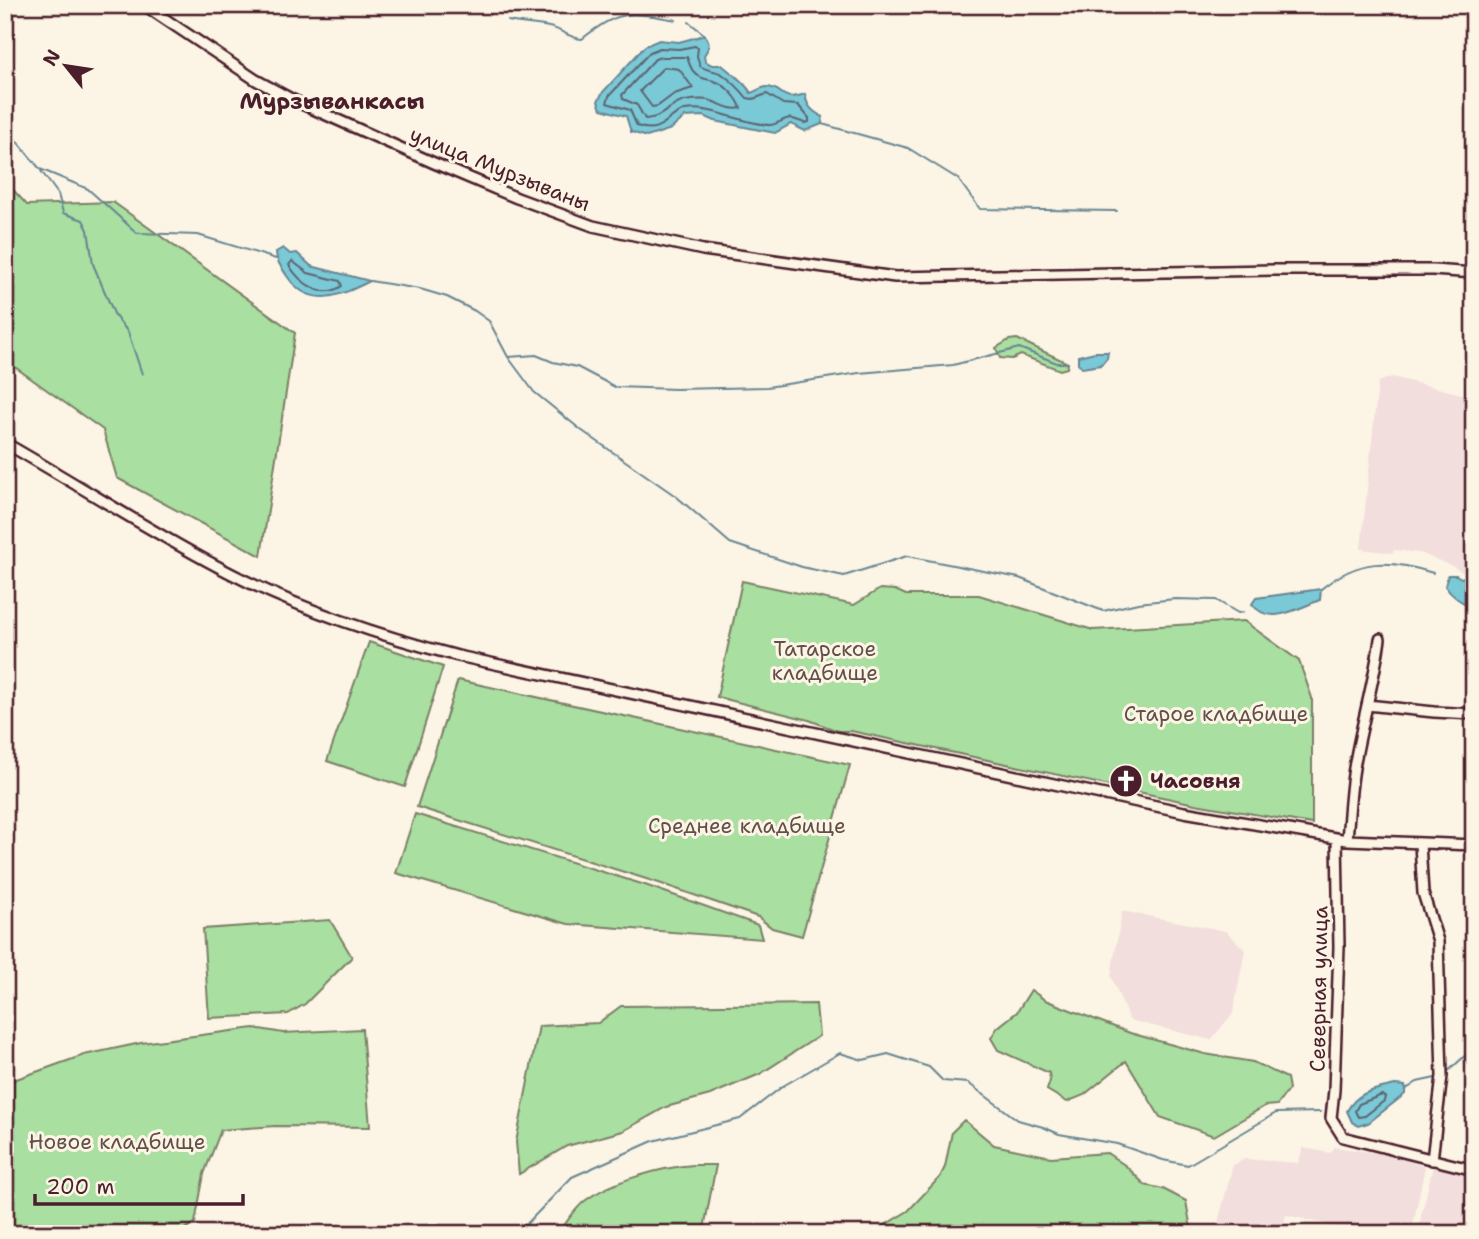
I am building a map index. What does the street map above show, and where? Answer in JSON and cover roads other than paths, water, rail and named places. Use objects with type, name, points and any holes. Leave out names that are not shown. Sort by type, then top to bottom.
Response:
[{"type":"street","name":"улица Мурзываны","points":[[144,5],[256,80],[293,100],[530,203],[593,226],[704,250],[895,277],[1397,270],[1474,274]]},
{"type":"street","points":[[5,443],[233,575],[332,617],[458,656],[1184,812],[1342,839],[1474,845]]},
{"type":"street","name":"Северная улица","points":[[1380,639],[1375,677],[1367,705],[1342,839],[1331,1118],[1334,1127],[1343,1137],[1432,1160]]},
{"type":"street","points":[[1367,705],[1474,713]]},
{"type":"street","points":[[1420,844],[1423,893],[1438,941],[1442,1076],[1432,1160],[1474,1170]]},
{"type":"water","points":[[705,35],[709,45],[704,55],[705,61],[712,65],[722,65],[751,93],[767,87],[791,97],[805,94],[811,108],[823,117],[822,124],[805,131],[791,124],[775,133],[715,121],[704,116],[685,117],[671,129],[647,137],[631,132],[626,116],[601,109],[598,101],[603,92],[645,46],[659,40],[679,42]]},
{"type":"water","points":[[283,248],[290,254],[297,253],[311,266],[370,281],[337,295],[326,297],[305,293],[296,287],[278,261],[276,252]]},
{"type":"water","points":[[1108,352],[1107,358],[1101,365],[1082,368],[1078,363],[1078,356]]},
{"type":"water","points":[[1448,575],[1473,579],[1469,585],[1474,591],[1474,608],[1448,590],[1445,586]]},
{"type":"water","points":[[1321,589],[1320,600],[1284,614],[1267,614],[1252,604],[1256,598]]},
{"type":"water","points":[[1395,1085],[1405,1086],[1405,1094],[1368,1123],[1358,1126],[1352,1122],[1347,1111],[1356,1099],[1367,1092]]},
{"type":"waterway","points":[[508,21],[553,28],[582,39],[606,22],[626,15],[676,20]]},
{"type":"waterway","points":[[689,22],[705,35]]},
{"type":"waterway","points":[[822,124],[908,148],[958,179],[980,209],[1117,211]]},
{"type":"waterway","points":[[5,127],[40,169],[88,189],[137,233],[198,235],[276,259]]},
{"type":"waterway","points":[[41,171],[58,194],[63,213],[83,220],[88,230],[93,264],[115,316],[128,332],[142,374]]},
{"type":"waterway","points":[[370,281],[420,289],[447,297],[489,321],[508,357],[534,392],[581,430],[677,497],[730,543],[802,567],[844,576],[907,556],[1019,578],[1103,611],[1138,603],[1175,599],[1216,600],[1238,613],[1243,612]]},
{"type":"waterway","points":[[508,357],[536,355],[577,367],[615,387],[676,389],[767,387],[859,373],[953,365],[1019,348],[1057,363],[1068,363]]},
{"type":"waterway","points":[[1321,589],[1348,571],[1375,564],[1402,565],[1433,573]]},
{"type":"waterway","points":[[517,1234],[572,1177],[653,1141],[740,1119],[783,1086],[840,1053],[863,1060],[888,1054],[929,1067],[943,1081],[968,1083],[1018,1120],[1059,1134],[1117,1144],[1163,1160],[1188,1165],[1276,1113],[1320,1112]]},
{"type":"waterway","points":[[1445,1074],[1467,1054]]},
{"type":"waterway","points":[[1405,1090],[1417,1082],[1440,1077]]},
{"type":"place","name":"Часовня","points":[[1126,781]]},
{"type":"district","name":"Мурзыванкасы","points":[[332,101]]},
{"type":"park label","name":"Татарское кладбище","points":[[825,661]]},
{"type":"park label","name":"Старое кладбище","points":[[1216,714]]},
{"type":"park label","name":"Среднее кладбище","points":[[747,826]]},
{"type":"park label","name":"Новое кладбище","points":[[117,1142]]}]
